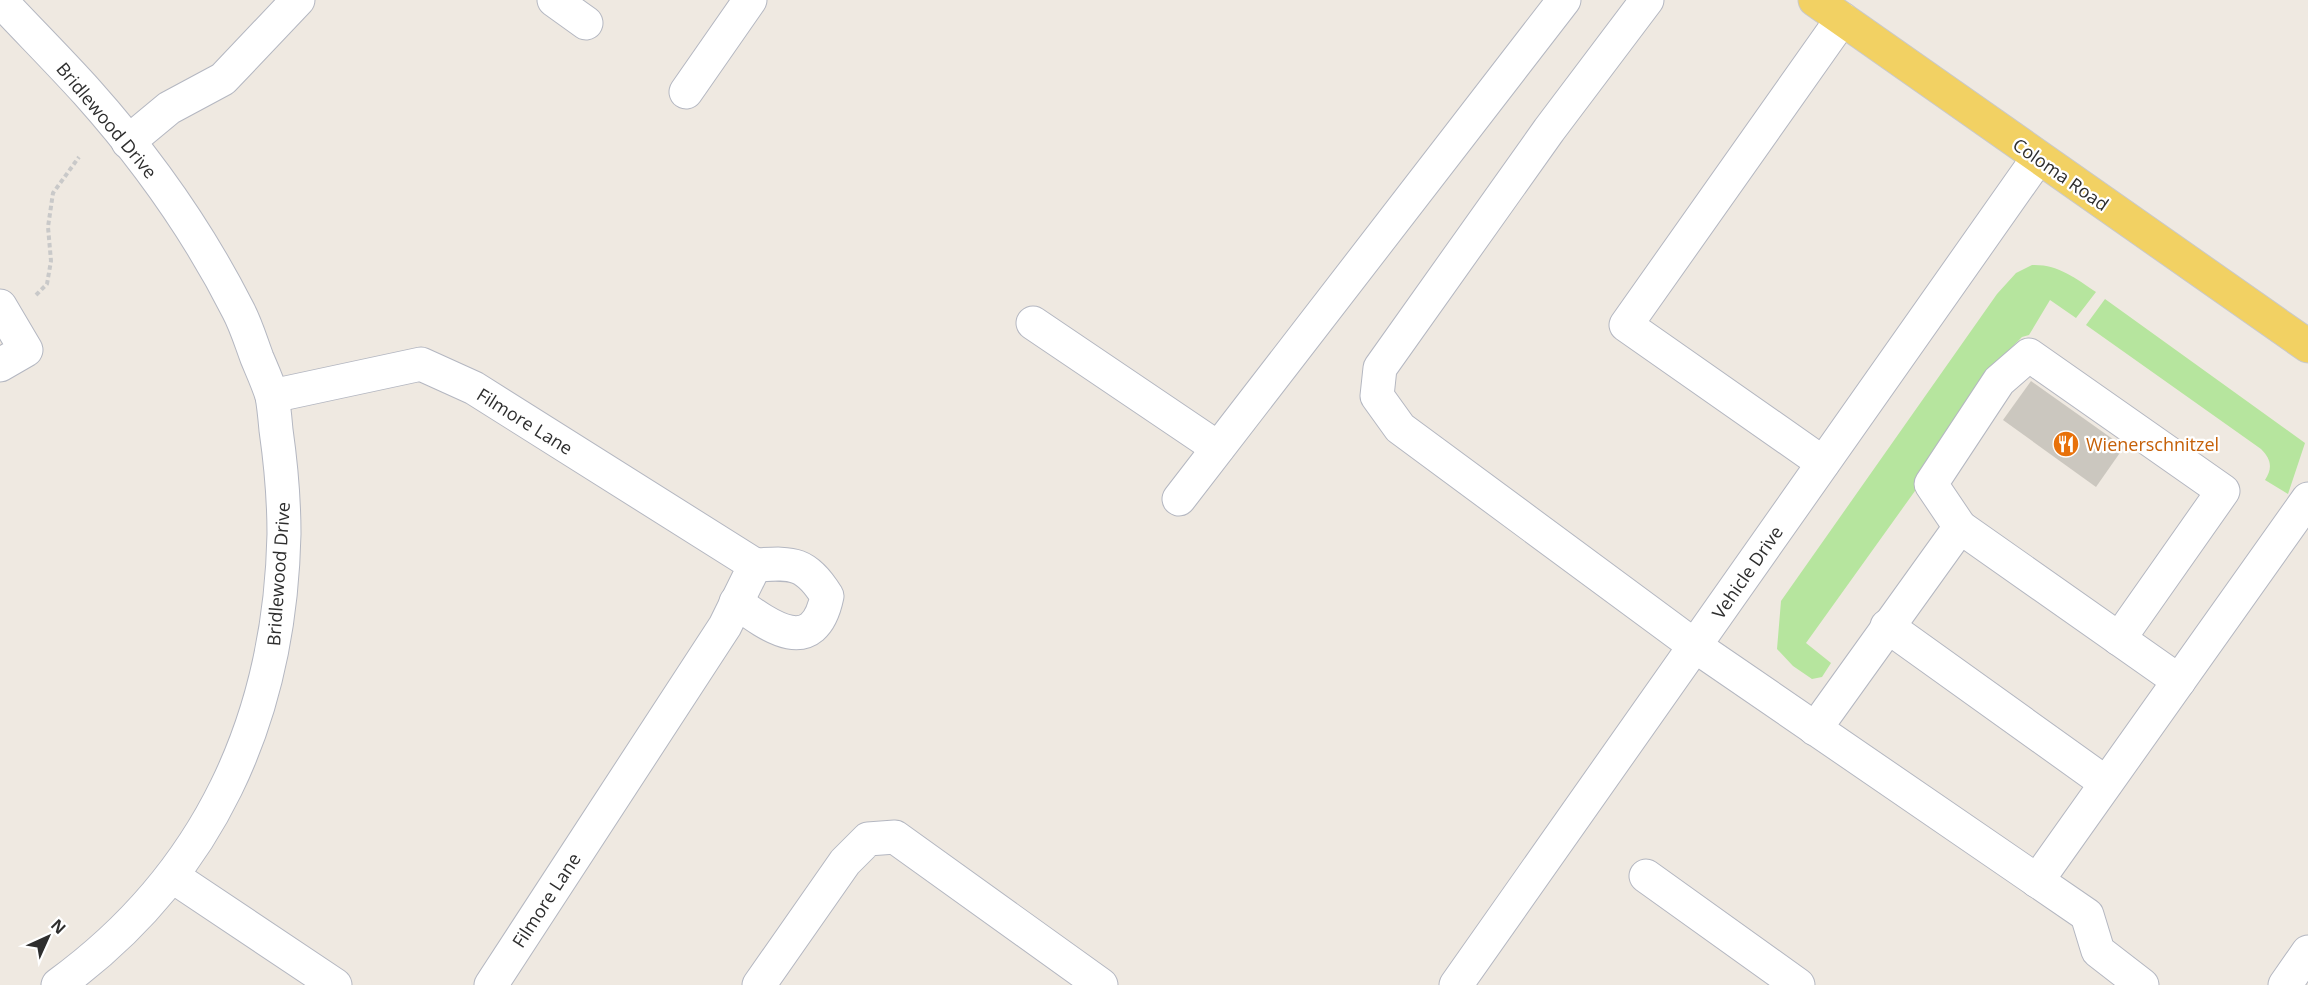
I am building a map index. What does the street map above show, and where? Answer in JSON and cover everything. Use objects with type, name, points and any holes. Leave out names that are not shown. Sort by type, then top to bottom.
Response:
[{"type":"main road","name":"Coloma Road","points":[[1815,0],[2308,346]]},
{"type":"street","name":"Bridlewood Drive","points":[[0,0],[86,91],[161,184],[201,242],[239,312],[272,396],[284,490],[283,554],[273,649],[264,692],[250,734],[226,790],[201,834],[172,876],[138,917],[100,953],[58,985]]},
{"type":"street","points":[[128,142],[169,108],[223,79],[298,0]]},
{"type":"street","points":[[554,0],[586,23]]},
{"type":"street","points":[[686,92],[750,0]]},
{"type":"street","points":[[1179,499],[1564,0]]},
{"type":"street","points":[[1647,0],[1549,130],[1380,369],[1377,396],[1400,428],[1695,646],[2087,915],[2098,951],[2142,985]]},
{"type":"street","points":[[1823,463],[1626,325],[1842,19]]},
{"type":"street","name":"Vehicle Drive","points":[[1456,985],[2038,158]]},
{"type":"street","points":[[0,365],[26,350],[3,310]]},
{"type":"street","points":[[1033,323],[1218,448]]},
{"type":"street","points":[[2119,639],[2223,491],[2029,355],[1999,381],[1931,484],[1960,527],[2119,639],[2179,681]]},
{"type":"street","name":"Filmore Lane","points":[[272,396],[420,364],[474,388],[755,565],[725,626],[491,985]]},
{"type":"street","points":[[2037,881],[2308,499]]},
{"type":"street","points":[[1815,729],[1960,527]]},
{"type":"street","points":[[736,602],[772,627],[794,633],[802,633],[811,628],[822,613],[826,596],[810,573],[796,565],[779,562],[755,565]]},
{"type":"street","points":[[1887,626],[2106,783]]},
{"type":"street","points":[[759,985],[845,862],[868,839],[895,837],[1101,985]]},
{"type":"street","points":[[172,876],[335,985]]},
{"type":"street","points":[[1646,876],[1798,985]]},
{"type":"street","points":[[2285,985],[2308,952]]},
{"type":"path","points":[[3,310],[35,296],[47,284],[51,261],[48,227],[53,193],[80,157]]},
{"type":"green space","points":[[2032,265],[2058,269],[2096,292],[2076,318],[2050,300],[2029,335],[2022,337],[2011,348],[1935,454],[1920,484],[1806,643],[1831,663],[1822,677],[1812,679],[1793,666],[1777,649],[1781,601],[1997,294],[2016,273]]},
{"type":"green space","points":[[2105,299],[2305,443],[2288,494],[2265,480],[2270,464],[2261,449],[2086,325]]},
{"type":"building","points":[[2031,381],[2124,447],[2096,487],[2003,420]]},
{"type":"place","name":"Wienerschnitzel","points":[[2066,444]]}]
